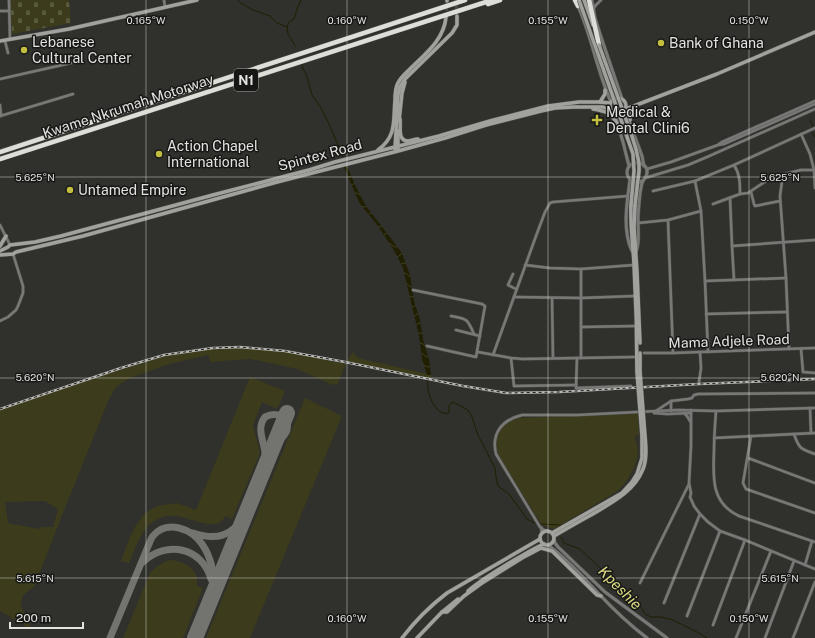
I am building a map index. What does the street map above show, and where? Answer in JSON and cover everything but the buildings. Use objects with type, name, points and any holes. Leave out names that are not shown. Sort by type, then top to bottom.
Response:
[{"type":"highway","name":"Kwame Nkrumah Motorway","points":[[0,152],[465,0]]},
{"type":"highway","name":"Kwame Nkrumah Motorway","points":[[0,159],[492,0]]},
{"type":"highway","points":[[461,10],[475,8],[500,0]]},
{"type":"highway","points":[[575,0],[578,6]]},
{"type":"highway","points":[[592,0],[599,46]]},
{"type":"main road","points":[[0,42],[120,18],[197,0]]},
{"type":"main road","points":[[579,0],[633,154],[633,205]]},
{"type":"main road","points":[[584,0],[631,133],[639,163],[630,226],[635,252],[639,322],[639,372]]},
{"type":"main road","points":[[396,149],[398,91],[402,83],[452,33],[457,25],[457,16]]},
{"type":"main road","points":[[376,152],[387,143],[392,132],[395,91],[398,83],[403,75],[436,42],[445,26],[446,17]]},
{"type":"main road","points":[[625,109],[717,74],[815,32]]},
{"type":"main road","points":[[416,63],[422,62]]},
{"type":"main road","points":[[409,76],[404,84],[402,93],[400,119],[401,136],[406,141],[409,141],[460,129]]},
{"type":"main road","points":[[600,102],[605,94],[605,90]]},
{"type":"main road","points":[[626,103],[625,109],[621,114],[615,114],[610,110],[610,103],[616,98],[622,99],[626,103],[630,104],[646,102]]},
{"type":"main road","name":"Spintex Road","points":[[0,255],[83,236],[396,149],[460,129],[548,106],[579,102],[610,103]]},
{"type":"main road","points":[[630,120],[630,115],[634,106]]},
{"type":"main road","name":"Spintex Road","points":[[0,251],[10,246],[61,236],[376,152],[445,138],[486,125],[545,110],[565,107],[603,107],[610,110]]},
{"type":"main road","points":[[586,107],[607,112],[614,118],[616,123]]},
{"type":"main road","points":[[396,149],[400,119]]},
{"type":"main road","points":[[0,246],[6,236]]},
{"type":"main road","points":[[10,246],[16,248],[13,253],[7,251],[10,246]]},
{"type":"main road","points":[[417,638],[442,612],[478,582],[537,546],[551,543],[553,536],[618,499],[630,489],[638,479],[643,469],[646,453],[643,436],[639,372],[635,296],[635,252]]},
{"type":"main road","points":[[402,638],[421,616],[447,593],[540,539],[542,534],[547,531],[553,536]]},
{"type":"main road","points":[[540,539],[544,544]]},
{"type":"main road","points":[[442,612],[447,612],[464,596],[482,583],[541,548],[552,551],[597,595],[601,596]]},
{"type":"street","points":[[8,0],[10,40]]},
{"type":"street","points":[[164,0],[165,7]]},
{"type":"street","points":[[592,0],[595,18],[622,99]]},
{"type":"street","points":[[594,8],[601,0]]},
{"type":"street","points":[[578,6],[610,103]]},
{"type":"street","points":[[0,11],[9,11]]},
{"type":"street","points":[[5,41],[8,53]]},
{"type":"street","points":[[0,79],[71,63]]},
{"type":"street","points":[[0,105],[1,116],[74,94]]},
{"type":"street","points":[[718,145],[815,101]]},
{"type":"street","points":[[630,166],[640,163],[645,167],[671,162],[724,144],[815,104]]},
{"type":"street","points":[[625,109],[642,156],[647,175],[645,178]]},
{"type":"street","points":[[630,180],[636,183],[645,178],[688,165],[815,109]]},
{"type":"street","points":[[615,114],[616,123],[624,142],[630,166],[627,173],[630,180],[626,214],[626,229],[631,247],[635,252],[638,246],[639,205],[642,181]]},
{"type":"street","points":[[653,191],[695,181],[815,128]]},
{"type":"street","points":[[801,134],[810,154],[814,170],[815,188]]},
{"type":"street","points":[[734,165],[739,175],[740,194]]},
{"type":"street","points":[[713,204],[740,194],[751,192],[769,179],[801,170],[814,170]]},
{"type":"street","points":[[784,174],[780,201],[786,278],[789,349]]},
{"type":"street","points":[[695,181],[701,210],[708,352]]},
{"type":"street","points":[[751,192],[755,206],[780,201]]},
{"type":"street","points":[[493,355],[541,222],[550,203],[628,196]]},
{"type":"street","points":[[730,198],[734,280]]},
{"type":"street","points":[[638,223],[668,220],[701,210]]},
{"type":"street","points":[[668,220],[672,353]]},
{"type":"street","points":[[0,225],[10,246]]},
{"type":"street","points":[[732,246],[815,240]]},
{"type":"street","points":[[0,321],[8,317],[16,310],[23,293],[23,286],[13,253]]},
{"type":"street","points":[[525,265],[550,268],[581,269],[634,265]]},
{"type":"street","points":[[581,269],[581,358]]},
{"type":"street","points":[[513,274],[508,285],[516,289]]},
{"type":"street","points":[[705,280],[786,278]]},
{"type":"street","points":[[413,290],[484,304],[486,308],[476,357],[427,346]]},
{"type":"street","points":[[514,297],[581,298],[635,296]]},
{"type":"street","points":[[552,298],[553,358]]},
{"type":"street","points":[[706,314],[787,312]]},
{"type":"street","points":[[451,316],[465,319],[469,322],[474,334]]},
{"type":"street","points":[[581,327],[637,326]]},
{"type":"street","points":[[456,330],[480,336]]},
{"type":"street","points":[[801,348],[804,372],[815,373]]},
{"type":"street","name":"Mama Adjele Road","points":[[644,353],[815,348]]},
{"type":"street","points":[[478,352],[523,359],[634,357]]},
{"type":"street","points":[[699,382],[701,368],[700,352]]},
{"type":"street","points":[[511,358],[514,386],[576,385],[576,388],[631,386]]},
{"type":"street","points":[[576,385],[577,358]]},
{"type":"street","points":[[656,411],[671,400],[688,399],[692,398],[694,395],[815,393]]},
{"type":"street","points":[[671,400],[671,411]]},
{"type":"street","points":[[810,408],[811,433]]},
{"type":"street","points":[[542,534],[540,527],[496,454],[496,436],[499,429],[507,421],[515,417],[522,415],[576,415],[656,411],[691,412],[815,408]]},
{"type":"street","points":[[716,411],[713,477],[720,501],[730,511],[739,516],[814,541],[805,564]]},
{"type":"street","points":[[650,412],[684,414],[691,412]]},
{"type":"street","points":[[691,412],[689,483],[692,502],[700,514],[720,531],[815,569]]},
{"type":"street","points":[[684,414],[691,422]]},
{"type":"street","points":[[714,438],[815,433]]},
{"type":"street","points":[[794,434],[800,448],[815,454]]},
{"type":"street","points":[[751,436],[743,482],[746,489],[815,513]]},
{"type":"street","points":[[748,458],[815,483]]},
{"type":"street","points":[[640,583],[689,483]]},
{"type":"street","points":[[664,603],[700,514]]},
{"type":"street","points":[[540,527],[547,531]]},
{"type":"street","points":[[687,616],[720,531]]},
{"type":"street","points":[[553,536],[555,543],[606,592],[667,638]]},
{"type":"street","points":[[713,625],[745,540]]},
{"type":"street","points":[[548,544],[570,563],[623,618],[647,638]]},
{"type":"street","points":[[736,638],[771,551]]},
{"type":"street","points":[[764,638],[794,561]]},
{"type":"street","points":[[793,638],[815,582]]},
{"type":"green space","points":[[10,0],[69,0],[71,23],[12,34]]},
{"type":"green space","points":[[212,348],[256,348],[283,351],[346,364],[337,385],[333,385],[297,369],[250,359],[210,362],[209,356],[207,355],[166,365],[128,379],[116,387],[109,399],[35,585],[24,594],[21,601],[22,609],[30,625],[30,629],[0,611],[0,409],[167,355]],"holes":[[[45,501],[58,509],[53,527],[41,527],[39,529],[8,523],[5,502]]]},
{"type":"green space","points":[[353,352],[358,358],[431,375],[431,379],[347,361]]},
{"type":"green space","points":[[250,377],[285,391],[277,409],[262,402],[253,425],[260,453],[232,519],[226,516],[222,521],[211,524],[179,517],[165,516],[156,520],[146,528],[138,541],[129,563],[121,561],[135,527],[145,513],[157,506],[177,503],[196,510]]},
{"type":"green space","points":[[305,398],[342,416],[250,638],[206,638]]},
{"type":"green space","points":[[638,414],[639,435],[635,436],[638,454],[629,478],[621,488],[554,529],[542,525],[499,457],[497,438],[503,425],[516,418]]},
{"type":"green space","points":[[169,560],[180,562],[190,567],[197,576],[197,586],[203,588],[183,638],[123,638],[150,573],[159,565]]},
{"type":"water","points":[[347,166],[366,206],[402,253],[410,275],[414,301],[429,359],[431,375],[427,375],[422,359],[419,336],[403,268],[395,252],[378,226],[360,204],[344,167]]},
{"type":"waterway","points":[[238,0],[253,10],[270,16],[277,23],[287,27],[288,34],[296,47]]},
{"type":"waterway","points":[[287,27],[289,22],[294,19],[301,0]]},
{"type":"waterway","points":[[302,64],[312,95],[321,108],[343,157]]},
{"type":"waterway","points":[[810,120],[813,126]]},
{"type":"waterway","points":[[812,132],[815,137]]},
{"type":"waterway","points":[[428,381],[428,391],[432,403],[440,411],[449,413],[449,406],[452,402],[468,410],[478,435],[495,468],[498,486],[509,494],[527,519],[535,523]]},
{"type":"waterway","name":"Kpeshie","points":[[541,524],[561,525]]},
{"type":"waterway","name":"Kpeshie","points":[[561,537],[564,543],[580,549],[641,607],[645,614],[651,617],[661,617],[673,620],[707,638]]},
{"type":"taxiway","points":[[264,469],[265,455],[261,435],[262,421],[265,417],[277,415],[284,418],[286,421],[287,430],[285,435],[273,448]]},
{"type":"taxiway","points":[[193,533],[209,537],[223,535],[235,528],[245,515]]},
{"type":"taxiway","points":[[110,638],[151,539],[159,531],[165,528],[172,527],[186,530],[202,544],[212,567],[212,592]]},
{"type":"taxiway","points":[[143,562],[152,555],[162,551],[172,549],[182,550],[192,554],[200,560],[211,579]]},
{"type":"taxiway","points":[[210,602],[212,589]]},
{"type":"runway","points":[[195,638],[287,413]]},
{"type":"tunnel","points":[[456,0],[457,16]]},
{"type":"tunnel","points":[[446,16],[447,1]]},
{"type":"railway","points":[[0,409],[164,355],[213,348],[240,347],[285,351],[506,393],[559,392],[815,379]]},
{"type":"place","name":"Bank of Ghana","points":[[661,43]]},
{"type":"place","name":"Lebanese Cultural Center","points":[[24,50]]},
{"type":"place","name":"Medical & Dental Clini6","points":[[597,120]]},
{"type":"place","name":"Action Chapel International","points":[[159,154]]},
{"type":"place","name":"Untamed Empire","points":[[70,190]]}]
